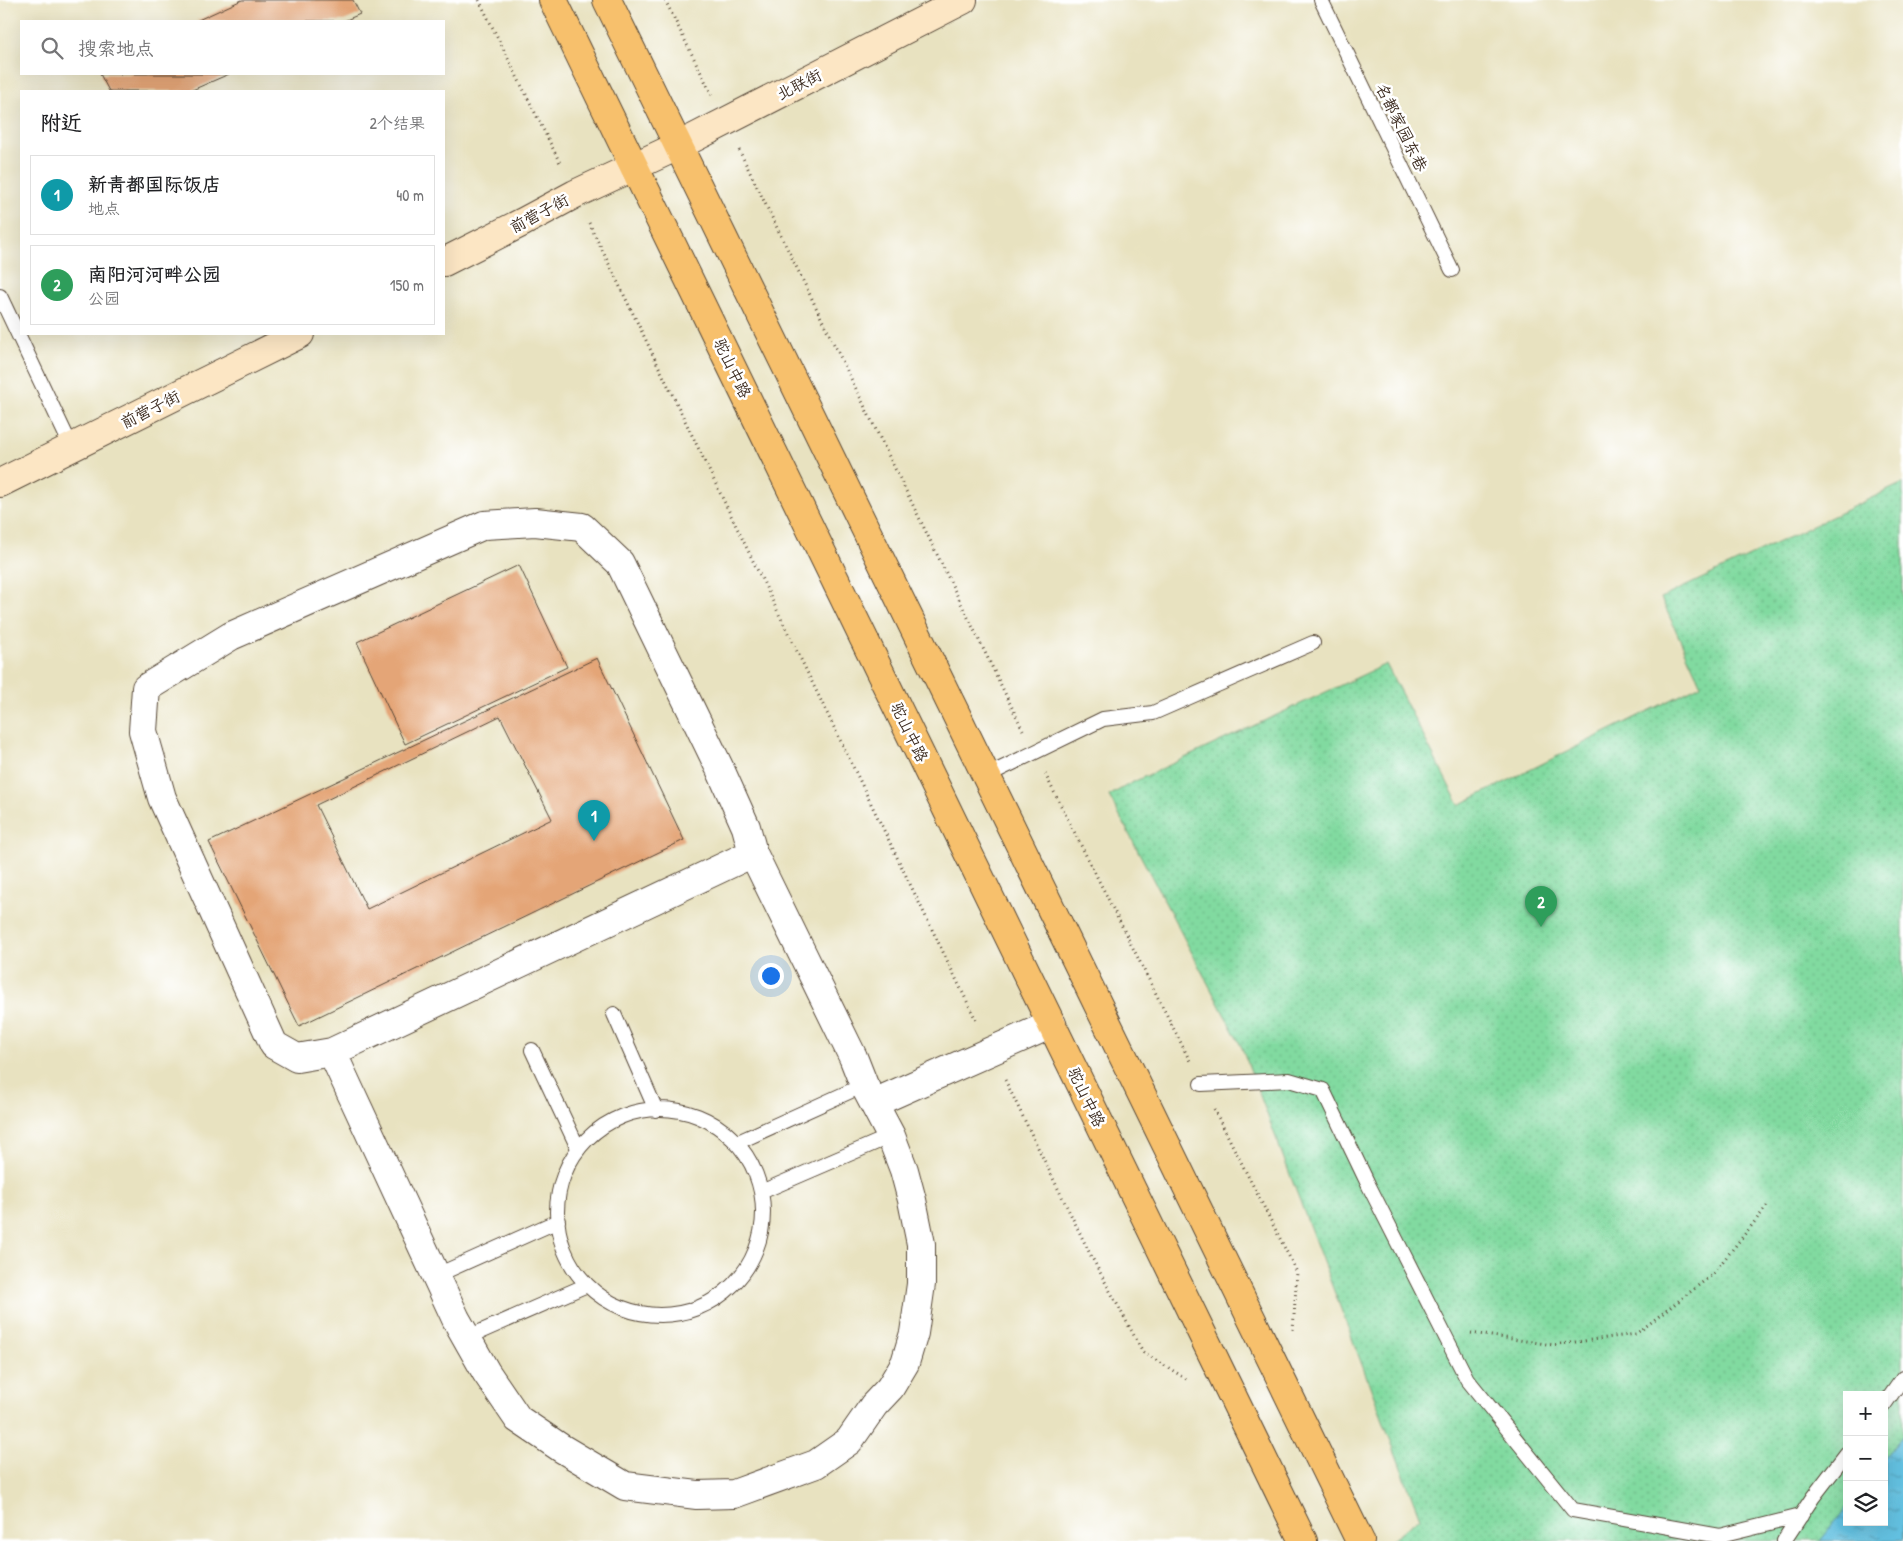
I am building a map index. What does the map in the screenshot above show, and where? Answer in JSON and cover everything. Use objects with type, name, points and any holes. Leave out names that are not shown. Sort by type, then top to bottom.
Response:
[{"type":"main road","name":"驼山中路","points":[[553,0],[1303,1541]]},
{"type":"main road","points":[[607,0],[1360,1541]]},
{"type":"street","name":"北联街","points":[[635,166],[678,146],[963,0]]},
{"type":"street","name":"前营子街","points":[[445,261],[575,194],[635,166]]},
{"type":"street","name":"前营子街","points":[[0,483],[298,335]]},
{"type":"street","points":[[332,1052],[435,1276],[466,1338],[486,1372],[518,1419],[625,1486],[697,1495],[734,1494],[816,1464],[849,1441],[874,1406],[890,1388],[905,1363],[914,1333],[921,1284],[921,1244],[912,1200],[891,1136],[753,853],[746,827],[720,769],[620,563],[582,527],[535,522],[484,525],[231,636],[146,688],[143,731],[162,798],[274,1044],[297,1058],[332,1052],[753,853]]},
{"type":"street","points":[[869,1094],[991,1051],[1052,1024]]},
{"type":"lane","name":"名都家园东巷","points":[[1320,0],[1452,270]]},
{"type":"lane","points":[[0,296],[72,448]]},
{"type":"lane","points":[[986,776],[1035,754],[1104,719],[1153,713],[1313,643]]},
{"type":"lane","points":[[614,1014],[656,1110]]},
{"type":"lane","points":[[532,1050],[578,1148]]},
{"type":"lane","points":[[1202,1084],[1289,1080],[1324,1090],[1369,1186],[1467,1379],[1573,1510],[1720,1536],[1801,1516]]},
{"type":"lane","points":[[736,1143],[869,1094]]},
{"type":"lane","points":[[664,1108],[695,1115],[723,1130],[736,1143],[745,1152],[759,1180],[764,1212],[760,1242],[746,1270],[722,1295],[692,1311],[659,1316],[626,1311],[596,1295],[574,1271],[560,1240],[556,1207],[563,1174],[578,1148],[604,1125],[633,1112],[664,1108]]},
{"type":"lane","points":[[761,1192],[891,1136]]},
{"type":"lane","points":[[435,1276],[558,1221]]},
{"type":"lane","points":[[466,1338],[587,1285]]},
{"type":"lane","points":[[1888,1399],[1903,1378]]},
{"type":"lane","points":[[1784,1541],[1813,1496],[1843,1458]]},
{"type":"path","points":[[479,0],[1090,1254],[1143,1352],[1192,1382]]},
{"type":"path","points":[[664,0],[1035,754],[1297,1272],[1292,1337]]},
{"type":"path","points":[[1441,1328],[1553,1345],[1636,1334],[1712,1275],[1768,1205]]},
{"type":"green space","points":[[1903,483],[1903,1541],[1389,1541],[1420,1518],[1242,1048],[1109,796],[1131,783],[1386,664],[1459,805],[1701,685],[1661,598]]},
{"type":"water","points":[[1903,1435],[1903,1541],[1820,1541],[1843,1512],[1843,1526],[1888,1526],[1888,1454]]},
{"type":"building","points":[[242,0],[353,0],[360,14],[346,20],[198,20]]},
{"type":"building","points":[[101,75],[227,75],[192,90],[108,90]]},
{"type":"building","points":[[519,565],[567,667],[405,744],[357,642]]},
{"type":"building","points":[[597,658],[684,840],[299,1026],[209,842]],"holes":[[[500,716],[552,819],[367,909],[316,805]]]},
{"type":"place","name":"新青都国际饭店","points":[[594,841]]},
{"type":"place","name":"南阳河河畔公园","points":[[1541,927]]}]
